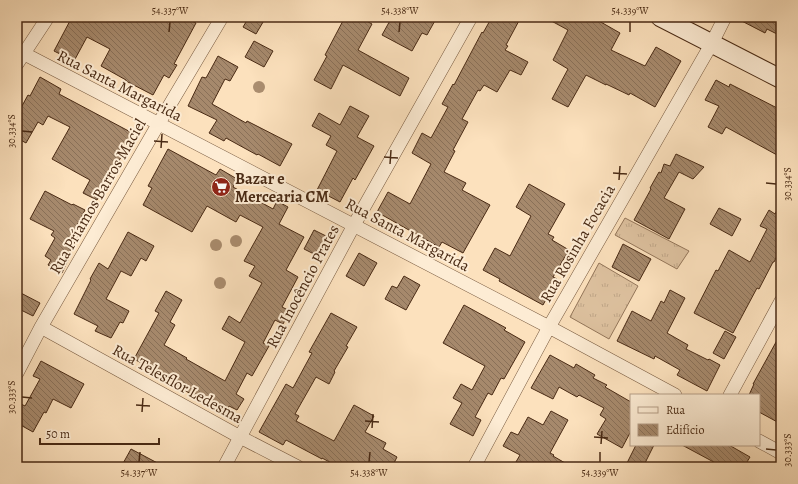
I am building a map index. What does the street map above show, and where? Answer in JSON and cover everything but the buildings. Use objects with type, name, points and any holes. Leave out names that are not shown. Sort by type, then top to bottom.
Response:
[{"type":"main road","points":[[660,17],[781,79]]},
{"type":"street","points":[[19,56],[48,17]]},
{"type":"street","name":"Rua Príamos Barros Maciel","points":[[17,374],[41,327],[222,17]]},
{"type":"street","name":"Rua Inocêncio Prates","points":[[224,467],[354,225],[471,17]]},
{"type":"street","name":"Rua Rosinha Focacia","points":[[474,467],[549,326],[712,43],[725,17]]},
{"type":"street","name":"Rua Santa Margarida","points":[[19,56],[159,124],[549,326],[673,394]]},
{"type":"street","points":[[731,394],[781,301]]},
{"type":"street","name":"Rua Telesflor Ledesma","points":[[41,327],[240,437],[298,467]]},
{"type":"street","points":[[760,442],[781,452]]},
{"type":"green space","points":[[625,218],[689,251],[677,269],[615,235]]},
{"type":"green space","points":[[599,263],[638,286],[609,339],[570,317]]},
{"type":"place","name":"Bazar e Mercearia CM","points":[[221,187]]}]
